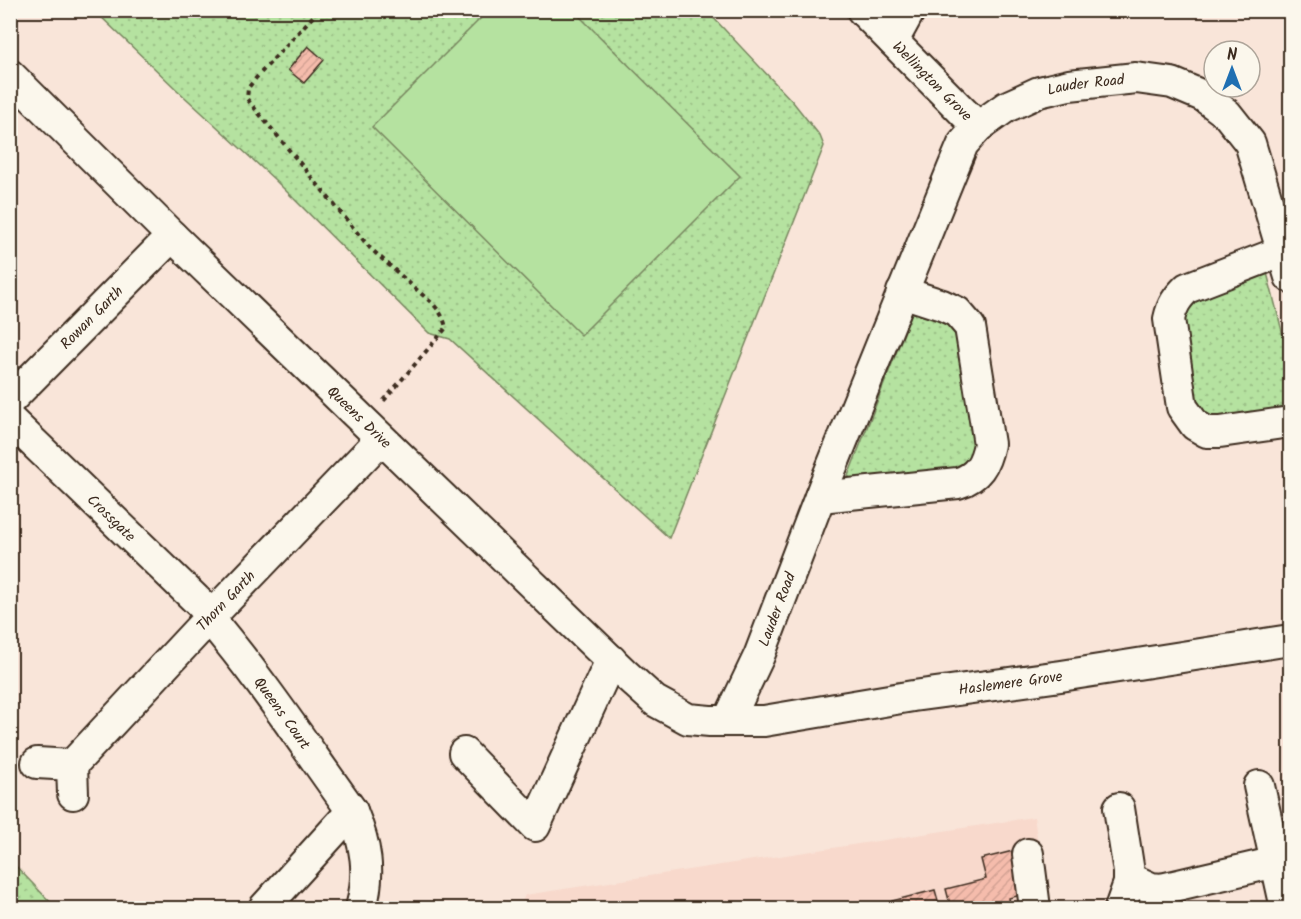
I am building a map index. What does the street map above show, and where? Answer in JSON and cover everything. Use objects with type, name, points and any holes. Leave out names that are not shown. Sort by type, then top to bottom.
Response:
[{"type":"street","name":"Wellington Grove","points":[[862,10],[978,128]]},
{"type":"street","points":[[893,41],[910,10]]},
{"type":"street","name":"Queens Drive","points":[[10,75],[373,431],[655,700],[688,719],[729,721]]},
{"type":"street","name":"Lauder Road","points":[[729,721],[759,656],[820,497],[963,144],[978,128],[1006,107],[1039,92],[1069,85],[1136,78],[1172,83],[1203,96],[1227,114],[1250,143],[1287,264],[1187,288],[1177,297],[1171,307],[1169,319],[1182,408],[1195,425],[1207,432],[1290,422]]},
{"type":"street","name":"Rowan Garth","points":[[10,400],[172,236]]},
{"type":"street","points":[[820,497],[958,483],[968,480],[980,470],[987,454],[989,444],[970,327],[957,312],[902,292]]},
{"type":"street","name":"Crossgate","points":[[10,420],[210,617]]},
{"type":"street","name":"Thorn Garth","points":[[37,763],[72,780],[210,617],[373,431]]},
{"type":"street","name":"Queens Court","points":[[210,617],[352,811],[361,833],[367,860],[362,909]]},
{"type":"street","name":"Haslemere Grove","points":[[729,721],[764,721],[913,696],[1061,676],[1290,640]]},
{"type":"street","points":[[464,753],[535,826],[611,660]]},
{"type":"street","points":[[1259,786],[1280,849],[1286,909]]},
{"type":"street","points":[[1119,808],[1129,878],[1120,909]]},
{"type":"street","points":[[264,909],[352,811]]},
{"type":"street","points":[[1129,878],[1151,888],[1161,889],[1280,849]]},
{"type":"street","points":[[1028,854],[1035,909]]},
{"type":"path","points":[[319,10],[256,78],[248,88],[247,99],[370,248],[440,312],[446,328],[373,431]]},
{"type":"shaded area","points":[[1034,817],[1048,908],[519,908],[525,895]]},
{"type":"green space","points":[[95,11],[707,11],[793,102],[820,136],[824,146],[669,538],[450,339],[429,333],[275,180]]},
{"type":"green space","points":[[488,11],[574,11],[740,176],[581,335],[372,127]]},
{"type":"green space","points":[[1266,269],[1290,362],[1290,414],[1198,419],[1176,318],[1188,295]]},
{"type":"green space","points":[[924,309],[958,330],[980,438],[960,472],[856,484],[848,476],[913,310]]},
{"type":"green space","points":[[11,861],[56,908],[11,908]]},
{"type":"building","points":[[308,46],[324,60],[304,83],[288,70]]},
{"type":"building","points":[[1017,850],[1029,893],[1009,898],[1011,908],[951,908],[946,889],[986,879],[981,859]]},
{"type":"building","points":[[935,890],[940,908],[894,908],[892,901]]}]
